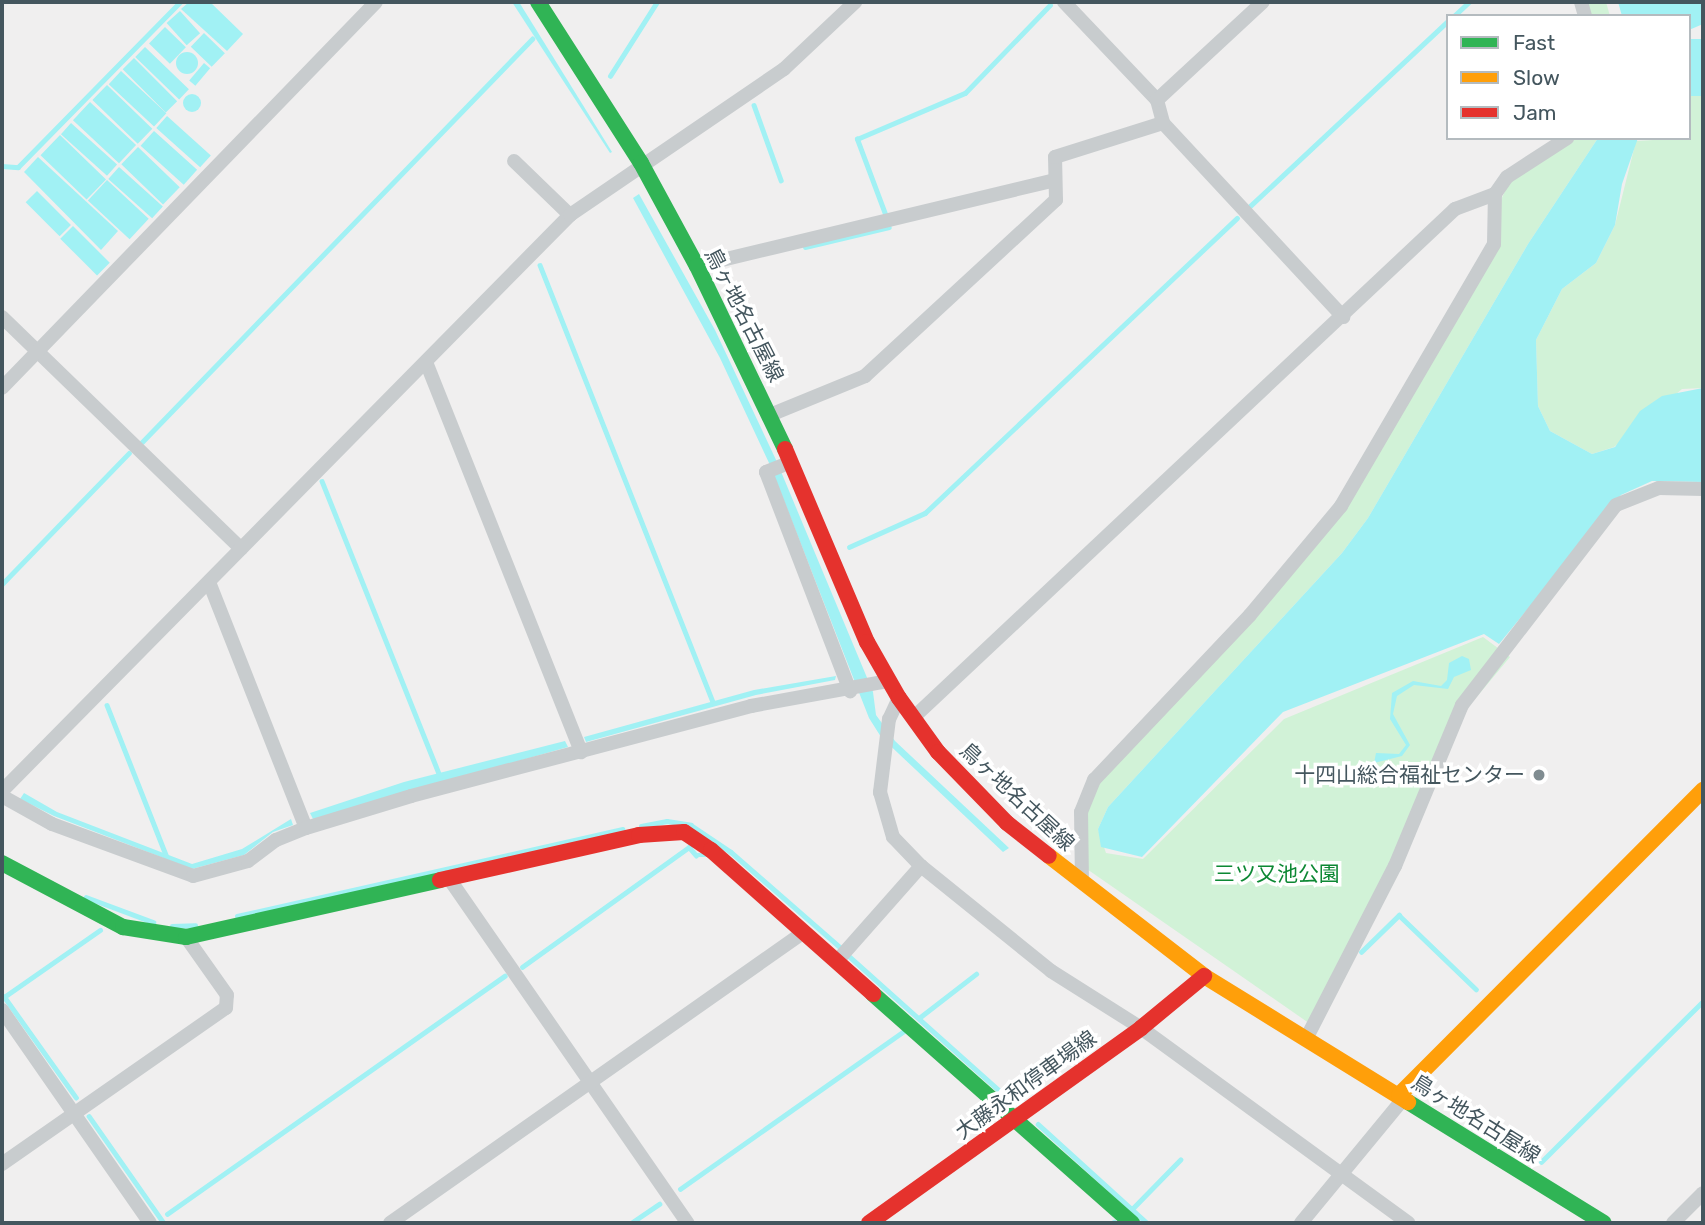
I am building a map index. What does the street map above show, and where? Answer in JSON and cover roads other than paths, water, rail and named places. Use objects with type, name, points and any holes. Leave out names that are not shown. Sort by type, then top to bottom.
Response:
[{"type":"main road","name":"鳥ヶ地名古屋線","points":[[538,2],[641,163],[697,266],[770,415],[781,466],[867,642],[882,682],[899,698],[969,787],[1082,881],[1204,976],[1604,1223]]},
{"type":"main road","points":[[1402,1097],[1703,790]]},
{"type":"main road","points":[[2,863],[123,927],[186,937],[667,830],[684,832],[711,850],[1132,1223]]},
{"type":"main road","name":"大藤永和停車場線","points":[[869,1223],[1141,1028],[1204,976]]},
{"type":"street","points":[[2,388],[376,2]]},
{"type":"street","points":[[855,2],[784,69],[641,163],[570,215],[2,794],[52,824],[193,876],[248,861],[276,840],[306,828],[751,706],[852,690],[882,682]]},
{"type":"street","points":[[1065,2],[1157,100],[1163,123],[1343,317]]},
{"type":"street","points":[[1157,100],[1263,2]]},
{"type":"street","points":[[770,415],[865,376],[1056,200],[1055,156],[1066,150],[1163,123]]},
{"type":"street","points":[[1082,881],[1081,812],[1094,780],[1250,615],[1341,506],[1494,244],[1494,194],[1507,177],[1564,140]]},
{"type":"street","points":[[514,161],[570,215]]},
{"type":"street","points":[[697,266],[1054,180]]},
{"type":"street","points":[[913,718],[1160,482],[1343,317],[1455,209],[1469,200],[1494,194]]},
{"type":"street","points":[[2,317],[240,549]]},
{"type":"street","points":[[426,362],[582,752]]},
{"type":"street","points":[[781,466],[766,472],[852,690]]},
{"type":"street","points":[[1306,1039],[1395,866],[1462,705],[1616,505],[1659,488],[1703,489]]},
{"type":"street","points":[[209,582],[306,828]]},
{"type":"street","points":[[899,698],[889,719],[880,792],[893,837],[921,866],[1051,971],[1141,1028],[1408,1223]]},
{"type":"street","points":[[837,961],[921,866]]},
{"type":"street","points":[[449,877],[688,1223]]},
{"type":"street","points":[[390,1223],[804,932]]},
{"type":"street","points":[[2,1164],[226,1008],[227,995],[186,937]]},
{"type":"street","points":[[2,1010],[150,1223]]},
{"type":"street","points":[[1301,1223],[1342,1177],[1402,1097]]},
{"type":"street","points":[[1673,1223],[1703,1193]]},
{"type":"water","points":[[189,2],[210,2],[243,34],[227,51],[181,9]]},
{"type":"water","points":[[512,2],[519,2],[612,152],[610,153]]},
{"type":"water","points":[[1618,2],[1703,2],[1703,24],[1691,29],[1691,14],[1621,14]]},
{"type":"water","points":[[180,11],[200,33],[187,45],[167,23]]},
{"type":"water","points":[[165,27],[186,47],[170,64],[149,44]]},
{"type":"water","points":[[204,33],[225,53],[212,67],[191,47]]},
{"type":"water","points":[[1691,39],[1703,39],[1703,96],[1691,96]]},
{"type":"water","points":[[145,47],[189,89],[179,99],[135,57]]},
{"type":"water","points":[[187,52],[195,55],[198,63],[195,71],[187,74],[179,71],[176,63],[179,55]]},
{"type":"water","points":[[134,58],[177,101],[166,112],[123,69]]},
{"type":"water","points":[[204,63],[210,68],[195,86],[189,81]]},
{"type":"water","points":[[121,71],[166,113],[154,126],[109,84]]},
{"type":"water","points":[[107,85],[152,129],[138,144],[92,100]]},
{"type":"water","points":[[188,94],[196,94],[201,103],[199,110],[188,112],[183,107],[183,99]]},
{"type":"water","points":[[90,102],[136,145],[119,163],[73,120]]},
{"type":"water","points":[[167,116],[211,155],[200,167],[156,128]]},
{"type":"water","points":[[71,123],[117,164],[107,176],[61,134]]},
{"type":"water","points":[[154,131],[197,170],[184,185],[141,146]]},
{"type":"water","points":[[60,135],[106,179],[87,200],[41,155]]},
{"type":"water","points":[[1597,140],[1637,140],[1622,184],[1615,225],[1596,263],[1562,289],[1536,340],[1538,406],[1550,431],[1592,454],[1615,447],[1640,411],[1662,396],[1703,388],[1703,482],[1652,481],[1621,495],[1499,644],[1484,634],[1283,712],[1142,857],[1101,847],[1098,829],[1108,807],[1342,553],[1368,518],[1528,244]]},
{"type":"water","points":[[138,147],[180,187],[163,205],[121,164]]},
{"type":"water","points":[[38,157],[118,231],[101,250],[24,172]]},
{"type":"water","points":[[119,167],[163,206],[152,218],[108,179]]},
{"type":"water","points":[[107,180],[149,219],[130,239],[88,200]]},
{"type":"water","points":[[37,191],[71,225],[60,236],[26,202]]},
{"type":"water","points":[[639,194],[715,330],[777,462],[873,692],[876,715],[895,741],[1009,848],[1003,852],[881,737],[869,718],[770,465],[720,358],[633,198]]},
{"type":"water","points":[[73,226],[110,263],[97,275],[60,239]]},
{"type":"water","points":[[1462,656],[1469,659],[1471,670],[1454,677],[1448,689],[1414,685],[1397,696],[1393,714],[1410,745],[1402,756],[1374,763],[1376,753],[1399,754],[1406,745],[1390,719],[1392,693],[1413,681],[1441,686],[1447,680],[1449,663]]},
{"type":"water","points":[[836,676],[835,680],[756,695],[586,742],[584,737],[754,690]]},
{"type":"water","points":[[565,741],[568,747],[313,819],[310,813],[404,782]]},
{"type":"water","points":[[24,793],[57,812],[192,864],[242,849],[291,819],[293,825],[273,832],[244,855],[192,869],[54,816],[20,799]]},
{"type":"waterway","points":[[2,166],[18,167],[180,2]]},
{"type":"waterway","points":[[610,76],[657,2]]},
{"type":"waterway","points":[[1456,14],[1469,2]]},
{"type":"waterway","points":[[885,214],[857,139],[965,93],[1050,5]]},
{"type":"waterway","points":[[1248,208],[1446,23]]},
{"type":"waterway","points":[[142,442],[532,39]]},
{"type":"waterway","points":[[754,105],[781,180]]},
{"type":"waterway","points":[[849,547],[925,513],[1237,218]]},
{"type":"waterway","points":[[805,247],[889,227]]},
{"type":"waterway","points":[[540,265],[713,701]]},
{"type":"waterway","points":[[2,584],[129,453]]},
{"type":"waterway","points":[[322,481],[440,776]]},
{"type":"waterway","points":[[107,705],[167,857]]},
{"type":"waterway","points":[[641,826],[667,821],[691,825],[731,852],[842,949]]},
{"type":"waterway","points":[[237,916],[622,829]]},
{"type":"waterway","points":[[522,967],[689,847],[696,855],[705,855]]},
{"type":"waterway","points":[[86,897],[153,922]]},
{"type":"waterway","points":[[1361,952],[1399,915],[1476,989]]},
{"type":"waterway","points":[[172,926],[195,925]]},
{"type":"waterway","points":[[76,1098],[4,997],[100,930]]},
{"type":"waterway","points":[[850,957],[1012,1102]]},
{"type":"waterway","points":[[919,1018],[976,974]]},
{"type":"waterway","points":[[167,1214],[504,976]]},
{"type":"waterway","points":[[1541,1162],[1703,1001]]},
{"type":"waterway","points":[[680,1189],[904,1031]]},
{"type":"waterway","points":[[89,1116],[164,1223]]},
{"type":"waterway","points":[[1038,1124],[1147,1223]]},
{"type":"waterway","points":[[1132,1209],[1180,1160]]},
{"type":"waterway","points":[[631,1223],[659,1204]]},
{"type":"place","name":"十四山総合福祉センター","points":[[1539,775]]},
{"type":"park label","name":"三ツ又池公園","points":[[1277,874]]}]
